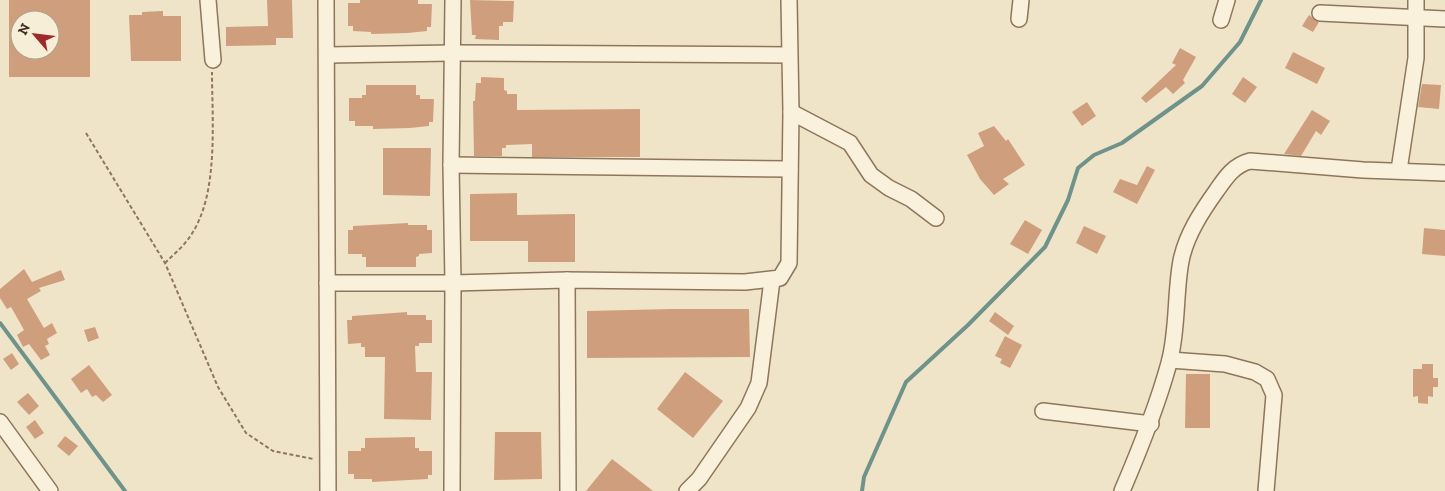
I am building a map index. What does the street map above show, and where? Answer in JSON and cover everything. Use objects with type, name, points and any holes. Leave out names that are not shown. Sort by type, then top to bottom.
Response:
[{"type":"street","points":[[208,0],[212,60]]},
{"type":"street","points":[[326,0],[328,491]]},
{"type":"street","points":[[452,491],[453,284],[450,164],[453,0]]},
{"type":"street","points":[[327,283],[453,284],[567,280],[745,282],[780,278],[788,263],[791,112],[788,55],[789,0]]},
{"type":"street","points":[[1020,19],[1021,0]]},
{"type":"street","points":[[1221,20],[1227,0]]},
{"type":"street","points":[[1399,170],[1416,58],[1416,0]]},
{"type":"street","points":[[1320,13],[1445,19]]},
{"type":"street","points":[[327,55],[788,55]]},
{"type":"street","points":[[791,112],[850,144],[871,175],[889,188],[911,198],[936,218]]},
{"type":"street","points":[[1122,491],[1151,424],[1170,360],[1181,261],[1189,238],[1205,207],[1233,169],[1241,163],[1250,161],[1363,170],[1445,173]]},
{"type":"street","points":[[450,164],[790,169]]},
{"type":"street","points":[[567,280],[568,491]]},
{"type":"street","points":[[687,491],[699,479],[748,408],[759,383],[772,280]]},
{"type":"street","points":[[1170,360],[1225,364],[1255,372],[1267,379],[1274,395],[1266,491]]},
{"type":"street","points":[[1043,411],[1151,424]]},
{"type":"street","points":[[0,422],[50,491]]},
{"type":"path","points":[[165,263],[191,235],[202,211],[207,193],[212,123],[212,60]]},
{"type":"path","points":[[86,133],[165,263],[218,387],[246,433],[273,451],[328,462]]},
{"type":"building","points":[[9,0],[90,0],[90,77],[9,77]]},
{"type":"building","points":[[267,0],[292,0],[293,38],[276,38],[276,45],[226,46],[226,27],[268,26]]},
{"type":"building","points":[[360,0],[418,0],[418,4],[432,4],[431,27],[427,27],[427,31],[408,33],[371,34],[371,32],[353,31],[353,26],[348,26],[348,3],[360,3]]},
{"type":"building","points":[[470,0],[514,1],[513,22],[503,22],[503,26],[499,26],[499,40],[475,39],[476,35],[472,35]]},
{"type":"building","points":[[163,11],[163,16],[181,16],[181,61],[131,61],[129,15],[142,15],[142,12]]},
{"type":"building","points":[[1309,15],[1319,22],[1313,32],[1302,26]]},
{"type":"building","points":[[1180,48],[1196,57],[1183,80],[1185,83],[1173,94],[1166,87],[1146,103],[1141,98],[1176,65],[1172,63]]},
{"type":"building","points":[[1293,52],[1325,68],[1317,84],[1285,68]]},
{"type":"building","points":[[481,77],[504,78],[504,90],[507,91],[507,94],[517,94],[517,110],[640,109],[640,157],[532,157],[532,144],[506,145],[506,148],[502,148],[502,156],[474,156],[473,101],[475,101],[476,83],[481,83]]},
{"type":"building","points":[[1243,77],[1257,87],[1245,103],[1232,94]]},
{"type":"building","points":[[1422,84],[1441,85],[1439,109],[1418,107]]},
{"type":"building","points":[[366,85],[416,85],[416,95],[420,95],[420,99],[434,99],[433,122],[429,122],[429,126],[410,128],[373,129],[373,126],[355,126],[355,121],[349,121],[349,98],[362,98],[362,95],[366,95]]},
{"type":"building","points":[[1087,102],[1096,116],[1082,126],[1072,112]]},
{"type":"building","points":[[1312,110],[1330,121],[1321,135],[1316,131],[1301,156],[1284,154]]},
{"type":"building","points":[[994,126],[1006,141],[1008,139],[1025,165],[1003,179],[1009,184],[994,195],[980,179],[967,155],[984,146],[978,133]]},
{"type":"building","points":[[383,148],[431,148],[430,196],[383,195]]},
{"type":"building","points":[[1147,166],[1155,170],[1137,204],[1113,192],[1120,179],[1137,185]]},
{"type":"building","points":[[517,193],[517,215],[575,214],[575,262],[528,262],[528,241],[470,241],[470,194]]},
{"type":"building","points":[[1025,220],[1042,230],[1028,254],[1010,244]]},
{"type":"building","points":[[408,223],[408,225],[427,225],[427,230],[432,230],[432,253],[419,254],[416,257],[416,267],[366,267],[366,257],[362,257],[362,254],[348,254],[348,230],[353,230],[353,226]]},
{"type":"building","points":[[1084,226],[1106,236],[1097,254],[1076,243]]},
{"type":"building","points":[[1424,228],[1445,230],[1445,256],[1422,254]]},
{"type":"building","points":[[24,269],[32,282],[61,270],[65,280],[39,288],[41,291],[27,299],[44,328],[52,323],[57,333],[47,339],[49,344],[45,346],[50,355],[41,360],[29,344],[23,347],[17,335],[24,330],[11,307],[7,309],[0,298],[0,289]]},
{"type":"building","points":[[749,309],[750,357],[587,358],[587,311]]},
{"type":"building","points":[[407,312],[407,315],[426,315],[426,320],[432,320],[432,343],[419,343],[419,346],[415,346],[416,372],[432,372],[431,420],[384,419],[385,357],[365,357],[365,347],[361,347],[361,343],[348,344],[347,320],[352,320],[352,316]]},
{"type":"building","points":[[995,312],[1014,326],[1008,335],[989,321]]},
{"type":"building","points":[[95,327],[99,338],[88,342],[84,330]]},
{"type":"building","points":[[1005,336],[1022,345],[1010,368],[1000,363],[1002,359],[995,356]]},
{"type":"building","points":[[12,353],[19,364],[11,370],[3,359]]},
{"type":"building","points":[[1422,364],[1433,364],[1433,378],[1438,378],[1438,387],[1433,387],[1433,397],[1428,396],[1428,404],[1418,403],[1418,396],[1413,397],[1413,369],[1422,369]]},
{"type":"building","points":[[89,365],[112,395],[103,402],[96,395],[92,397],[87,389],[81,393],[71,379]]},
{"type":"building","points":[[685,372],[723,401],[693,438],[657,409]]},
{"type":"building","points":[[1186,374],[1210,374],[1210,428],[1185,428]]},
{"type":"building","points":[[28,393],[39,406],[29,415],[17,402]]},
{"type":"building","points":[[35,420],[44,433],[35,439],[26,427]]},
{"type":"building","points":[[495,432],[541,432],[542,479],[494,480]]},
{"type":"building","points":[[65,436],[78,446],[69,456],[57,446]]},
{"type":"building","points":[[415,437],[415,448],[419,448],[419,451],[432,451],[432,475],[428,475],[428,479],[372,482],[372,479],[354,479],[354,474],[348,474],[348,451],[361,451],[361,448],[365,448],[365,438]]},
{"type":"building","points":[[612,459],[634,476],[653,491],[586,491]]},
{"type":"waterway","points":[[862,491],[864,477],[906,382],[968,325],[1045,247],[1068,200],[1078,168],[1094,155],[1122,143],[1202,86],[1240,42],[1261,0]]},
{"type":"waterway","points":[[0,323],[125,491]]}]
